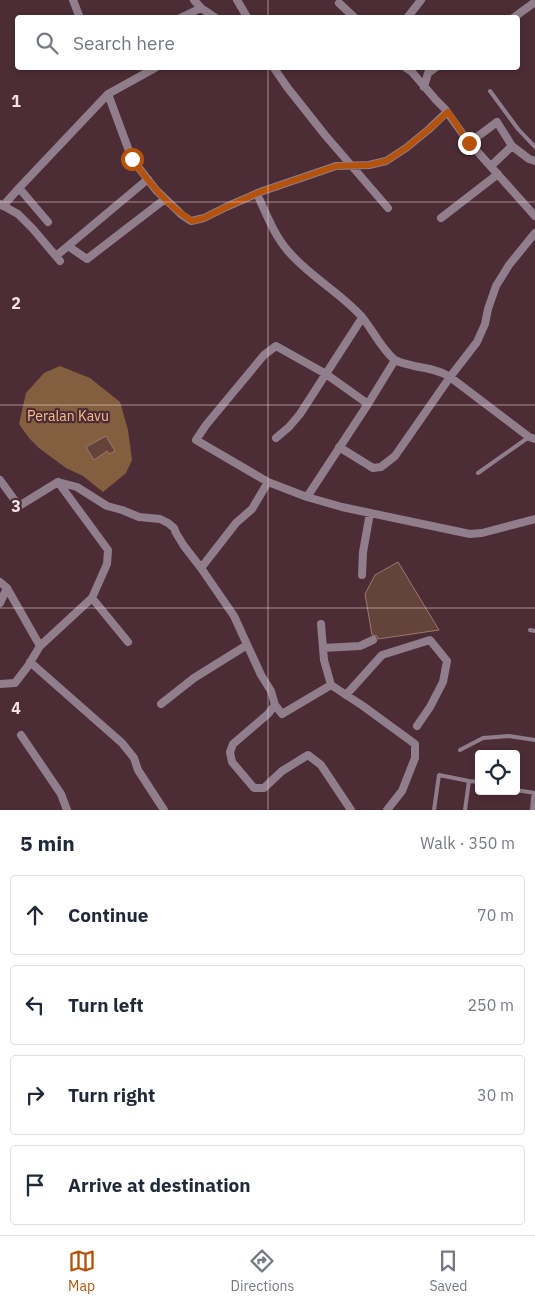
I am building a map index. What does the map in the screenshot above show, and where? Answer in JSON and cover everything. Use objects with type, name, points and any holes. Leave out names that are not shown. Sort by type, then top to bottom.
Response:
[{"type":"street","points":[[73,0],[79,15]]},
{"type":"street","points":[[194,0],[212,15]]},
{"type":"street","points":[[237,0],[246,15]]},
{"type":"street","points":[[409,15],[421,0]]},
{"type":"street","points":[[517,15],[535,2]]},
{"type":"street","points":[[339,3],[352,15]]},
{"type":"street","points":[[187,15],[202,8]]},
{"type":"street","points":[[148,179],[68,246],[58,259],[18,214],[2,205],[108,94],[151,70]]},
{"type":"street","points":[[275,70],[351,166],[388,208]]},
{"type":"street","points":[[408,70],[448,112],[469,143],[535,216]]},
{"type":"street","points":[[424,87],[428,73],[432,70]]},
{"type":"street","points":[[108,94],[132,159],[165,198],[182,215],[192,221],[204,218],[257,194],[336,166],[369,165],[386,161],[414,142],[448,112]]},
{"type":"street","points":[[469,143],[497,122],[512,146],[529,160],[535,161]]},
{"type":"street","points":[[491,166],[512,146]]},
{"type":"street","points":[[441,218],[498,174]]},
{"type":"street","points":[[19,188],[48,222]]},
{"type":"street","points":[[257,194],[279,240],[288,252],[362,318],[395,360],[450,376],[532,438]]},
{"type":"street","points":[[68,246],[87,258],[165,198]]},
{"type":"street","points":[[339,447],[373,468],[381,468],[395,456],[450,376],[477,342],[485,324],[488,308],[496,286],[509,265],[535,234]]},
{"type":"street","points":[[276,438],[300,414],[362,318]]},
{"type":"street","points":[[368,404],[326,374],[276,346],[264,355],[206,425],[196,440],[268,482],[307,497],[342,507],[470,534],[482,533],[535,519]]},
{"type":"street","points":[[307,497],[395,360]]},
{"type":"street","points":[[0,480],[18,506],[58,482],[77,488],[107,506],[139,517],[160,519],[168,523],[174,528],[184,546],[234,616],[261,675],[271,691],[275,705],[282,714],[331,685]]},
{"type":"street","points":[[0,684],[15,683],[40,646],[92,598],[107,564],[108,550],[58,482]]},
{"type":"street","points":[[201,568],[236,522],[252,509],[268,482]]},
{"type":"street","points":[[362,575],[363,552],[370,512]]},
{"type":"street","points":[[0,582],[6,588],[40,646]]},
{"type":"street","points":[[0,603],[6,588]]},
{"type":"street","points":[[92,598],[128,642]]},
{"type":"street","points":[[321,624],[324,660],[331,685],[364,706],[416,744],[415,758],[402,791],[387,810]]},
{"type":"street","points":[[323,648],[360,646],[373,640]]},
{"type":"street","points":[[346,695],[382,655],[430,640],[446,661],[443,682],[430,707],[417,726]]},
{"type":"street","points":[[161,704],[194,678],[247,645]]},
{"type":"street","points":[[30,662],[122,743],[134,758],[138,770],[164,810]]},
{"type":"street","points":[[275,705],[268,714],[233,744],[230,752],[232,762],[254,788],[264,788],[282,771],[308,755],[321,765],[351,810]]},
{"type":"street","points":[[21,735],[61,794],[67,810]]},
{"type":"street","points":[[534,810],[535,798]]},
{"type":"lane","points":[[490,90],[518,129],[535,147]]},
{"type":"lane","points":[[478,473],[532,438]]},
{"type":"lane","points":[[460,750],[483,738],[508,736],[535,740]]},
{"type":"lane","points":[[434,810],[439,775],[475,781]]},
{"type":"lane","points":[[465,810],[469,780]]},
{"type":"lane","points":[[520,791],[535,793]]},
{"type":"green space","name":"Peralan Kavu","points":[[60,366],[90,378],[120,402],[128,430],[132,460],[126,473],[103,492],[83,476],[66,468],[39,448],[19,424],[26,393],[44,373]]},
{"type":"building","points":[[106,436],[115,451],[109,454],[107,451],[94,460],[86,447]]},
{"type":"building","points":[[398,562],[439,630],[378,639],[377,636],[372,635],[365,594],[375,575]]},
{"type":"route","points":[[132,159],[156,190],[182,215],[192,221],[204,218],[260,192],[336,166],[369,165],[386,161],[406,148],[448,112],[469,143]]}]
